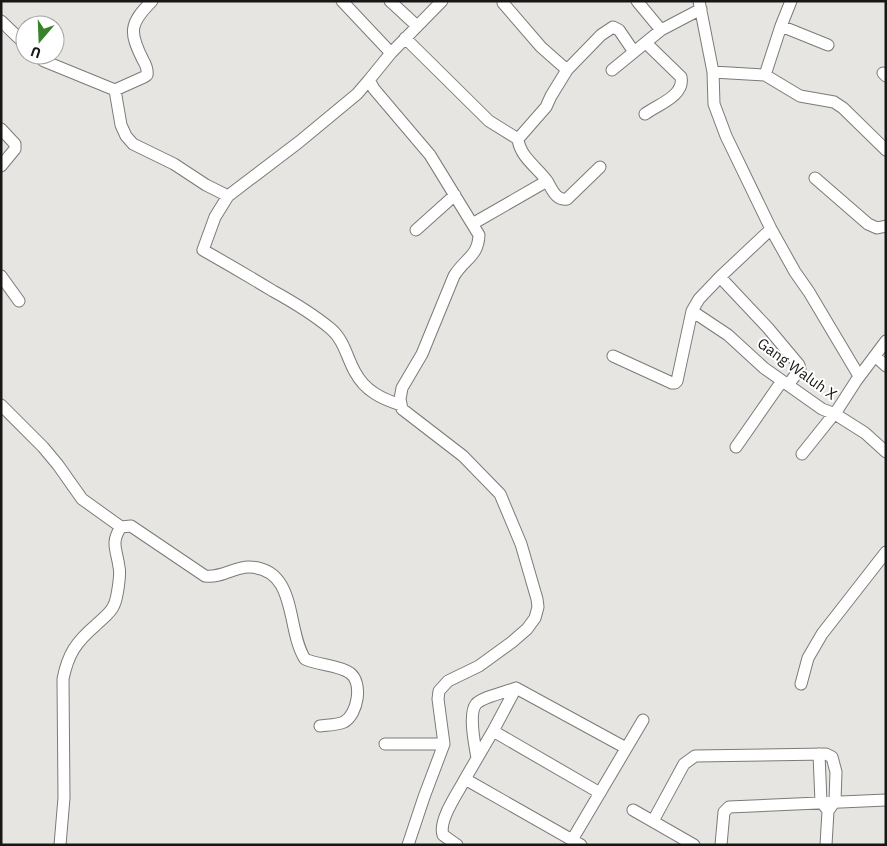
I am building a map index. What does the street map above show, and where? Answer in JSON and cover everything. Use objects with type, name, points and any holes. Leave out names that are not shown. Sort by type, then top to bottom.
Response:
[{"type":"street","points":[[52,65],[115,90],[147,75],[147,67],[135,45],[133,28],[139,14],[152,1]]},
{"type":"street","points":[[342,1],[391,53]]},
{"type":"street","points":[[390,1],[417,26]]},
{"type":"street","points":[[401,405],[386,400],[363,384],[355,372],[345,347],[333,330],[304,309],[203,250],[215,217],[228,196],[299,142],[356,94],[391,53],[442,1]]},
{"type":"street","points":[[637,1],[661,30]]},
{"type":"street","points":[[765,76],[791,1]]},
{"type":"street","points":[[503,3],[541,47],[567,70]]},
{"type":"street","points":[[612,70],[661,30],[700,5],[714,72],[714,104],[726,136],[771,229],[859,376]]},
{"type":"street","points":[[1,21],[15,34]]},
{"type":"street","points":[[781,26],[828,45]]},
{"type":"street","points":[[518,139],[546,107],[567,70],[601,35],[613,27],[619,30],[634,52]]},
{"type":"street","points":[[406,38],[489,121],[518,139],[524,156],[548,181],[558,198],[566,199],[600,167]]},
{"type":"street","points":[[645,114],[671,98],[678,91],[682,81],[681,77],[646,43]]},
{"type":"street","points":[[714,72],[765,76],[800,96],[834,102],[843,108],[886,150]]},
{"type":"street","points":[[369,80],[430,155],[474,223],[479,234],[479,244],[475,253],[461,265],[454,276],[422,354],[402,388],[400,395],[402,409],[463,456],[500,494],[521,544],[538,607],[535,618],[528,629],[479,666],[448,681],[439,691],[438,699],[444,744],[408,845]]},
{"type":"street","points":[[115,90],[121,125],[126,136],[133,144],[174,164],[206,185],[228,196]]},
{"type":"street","points":[[1,129],[15,144],[15,150],[1,166]]},
{"type":"street","points":[[815,178],[868,224],[877,228],[886,226]]},
{"type":"street","points":[[474,223],[548,181]]},
{"type":"street","points":[[416,230],[455,195]]},
{"type":"street","points":[[613,356],[675,383],[692,311],[699,299],[771,229]]},
{"type":"street","points":[[1,276],[19,301]]},
{"type":"street","points":[[720,277],[768,328],[799,365],[800,369],[785,383],[736,447]]},
{"type":"street","name":"Gang Waluh X","points":[[692,311],[728,335],[764,368],[822,410],[835,414],[865,433],[886,452]]},
{"type":"street","points":[[802,454],[835,414],[859,376],[886,341]]},
{"type":"street","points":[[875,356],[886,366]]},
{"type":"street","points":[[1,406],[58,464],[82,498],[121,527],[131,526],[205,576],[214,577],[245,567],[263,568],[271,572],[283,590],[300,652],[304,660],[348,672],[355,679],[357,700],[353,712],[344,722],[320,726]]},
{"type":"street","points":[[60,845],[64,798],[63,679],[66,663],[82,636],[110,612],[115,604],[120,569],[114,544],[121,527]]},
{"type":"street","points":[[801,684],[808,658],[822,634],[886,552]]},
{"type":"street","points":[[450,843],[443,835],[442,826],[450,807],[516,688]]},
{"type":"street","points":[[477,758],[472,713],[475,706],[477,703],[488,698],[516,688],[626,748]]},
{"type":"street","points":[[465,779],[576,842],[600,793],[644,720]]},
{"type":"street","points":[[493,731],[600,793]]},
{"type":"street","points":[[385,744],[444,744]]},
{"type":"street","points":[[819,754],[825,807],[826,845]]},
{"type":"street","points":[[653,821],[684,764],[695,756],[830,755],[834,760],[835,801]]},
{"type":"street","points":[[721,845],[724,812],[729,807],[825,807],[835,801],[886,800]]},
{"type":"street","points":[[633,810],[694,845]]}]
